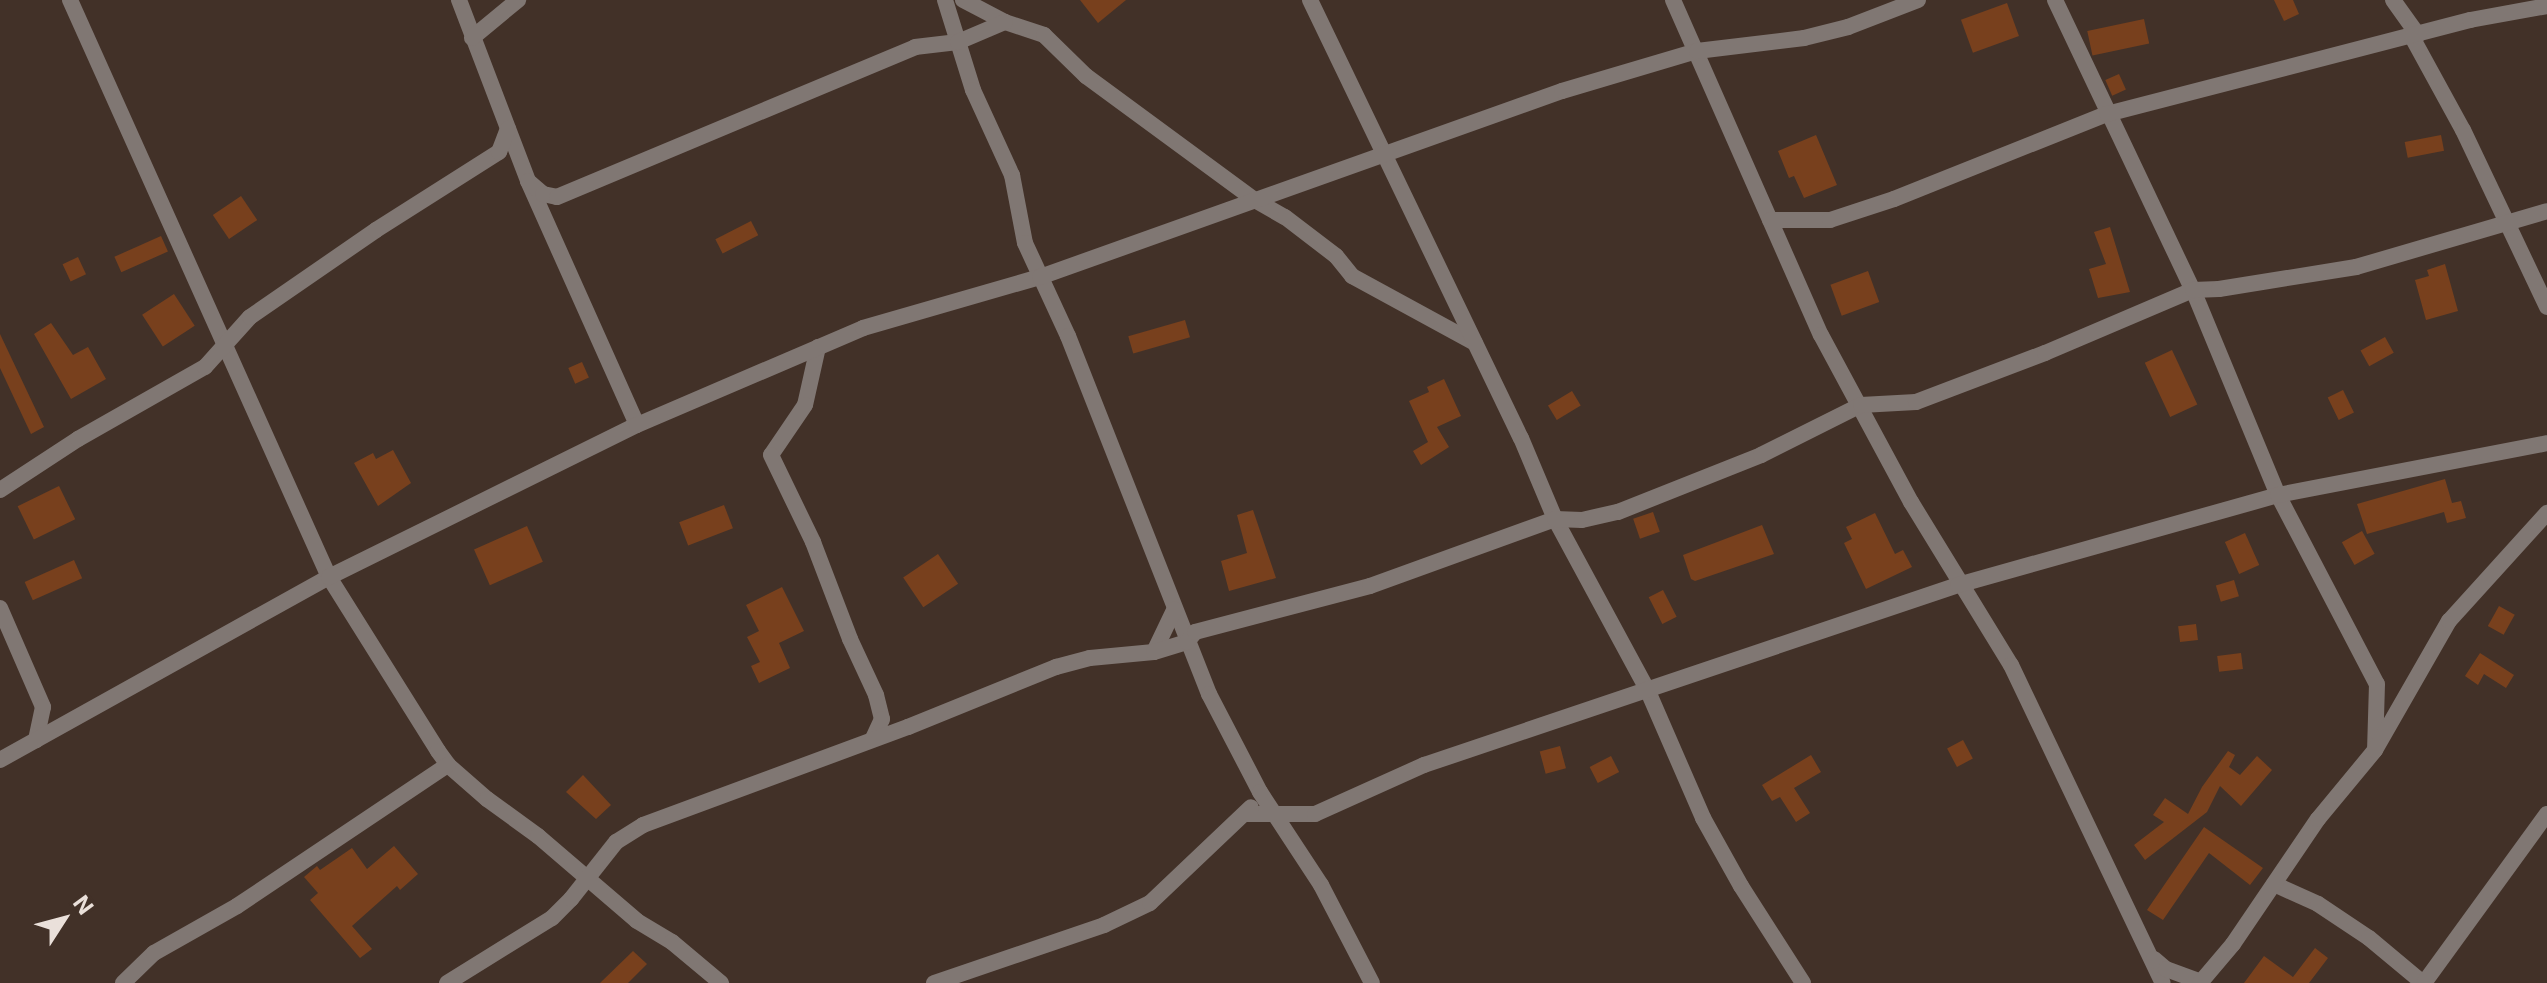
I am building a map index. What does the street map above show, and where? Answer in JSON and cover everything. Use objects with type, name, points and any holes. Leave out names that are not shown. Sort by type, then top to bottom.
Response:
[{"type":"street","points":[[70,0],[240,371],[329,577],[448,765],[588,880],[721,983]]},
{"type":"street","points":[[459,0],[528,181],[637,425]]},
{"type":"street","points":[[472,38],[518,0]]},
{"type":"street","points":[[945,0],[973,90],[1012,175],[1025,243],[1068,336],[1187,642],[1260,792],[1294,842],[1372,983]]},
{"type":"street","points":[[963,0],[1055,43],[1086,76],[1255,200],[1285,217],[1336,256],[1352,276],[1475,343]]},
{"type":"street","points":[[1310,0],[1475,343],[1555,519],[1647,689],[1703,818],[1741,886],[1803,983]]},
{"type":"street","points":[[1673,0],[1821,335],[1958,585],[2011,665],[2163,983]]},
{"type":"street","points":[[0,760],[329,577],[637,425],[863,328],[1040,277],[1562,91],[1697,51],[1804,38],[1848,27],[1918,0]]},
{"type":"street","points":[[2055,0],[2193,290],[2278,495],[2377,684],[2375,750]]},
{"type":"street","points":[[2387,42],[2395,4]]},
{"type":"street","points":[[2395,4],[2415,36],[2463,130],[2547,307]]},
{"type":"street","points":[[1770,220],[1830,220],[1894,199],[2107,114],[2387,42],[2547,6]]},
{"type":"street","points":[[528,181],[543,194],[557,197],[915,47],[958,42],[1005,22]]},
{"type":"street","points":[[0,490],[78,439],[205,367],[236,328],[263,308],[499,152],[508,129]]},
{"type":"street","points":[[499,152],[518,156]]},
{"type":"street","points":[[447,983],[552,918],[588,880],[616,842],[643,825],[1056,667],[1090,658],[1154,652],[1187,642],[1195,632],[1370,586],[1555,519],[1582,520],[1618,512],[1761,455],[1861,405],[1916,402],[2045,353],[2193,290],[2219,289],[2356,267],[2547,211]]},
{"type":"street","points":[[818,347],[805,405],[771,455],[813,542],[850,639],[876,695],[882,719],[873,738]]},
{"type":"street","points":[[205,367],[240,371]]},
{"type":"street","points":[[1246,814],[1315,814],[1424,765],[1647,689],[1789,645],[1958,585],[2278,495],[2547,443]]},
{"type":"street","points":[[2150,956],[2166,969],[2200,982],[2274,884],[2318,819],[2375,750],[2449,621],[2547,513]]},
{"type":"street","points":[[0,608],[43,707],[36,740]]},
{"type":"street","points":[[1154,652],[1174,610]]},
{"type":"street","points":[[43,707],[77,716]]},
{"type":"street","points":[[123,983],[154,953],[237,906],[448,765]]},
{"type":"street","points":[[934,983],[1104,925],[1150,903],[1246,814],[1260,792]]},
{"type":"street","points":[[1294,842],[1315,814]]},
{"type":"street","points":[[2274,884],[2318,904],[2369,938],[2423,983],[2547,814]]},
{"type":"building","points":[[1080,0],[1126,0],[1098,23]]},
{"type":"building","points":[[2274,0],[2293,0],[2299,14],[2284,21]]},
{"type":"building","points":[[2007,3],[2019,36],[1973,53],[1961,20]]},
{"type":"building","points":[[2144,19],[2149,43],[2092,56],[2087,31]]},
{"type":"building","points":[[2119,74],[2126,90],[2112,96],[2105,80]]},
{"type":"building","points":[[1816,135],[1837,185],[1804,198],[1794,176],[1789,178],[1778,151]]},
{"type":"building","points":[[2441,135],[2444,151],[2408,158],[2405,142]]},
{"type":"building","points":[[241,196],[257,220],[229,239],[213,215]]},
{"type":"building","points":[[751,221],[758,235],[723,253],[715,239]]},
{"type":"building","points":[[2110,227],[2130,292],[2098,298],[2089,269],[2106,264],[2094,232]]},
{"type":"building","points":[[161,236],[168,252],[121,272],[114,257]]},
{"type":"building","points":[[78,257],[86,274],[71,281],[63,264]]},
{"type":"building","points":[[2445,264],[2458,311],[2426,320],[2415,280],[2429,276],[2427,270]]},
{"type":"building","points":[[1868,271],[1879,302],[1842,316],[1830,285]]},
{"type":"building","points":[[174,294],[195,326],[163,347],[142,315]]},
{"type":"building","points":[[1185,320],[1190,337],[1133,354],[1128,336]]},
{"type":"building","points":[[51,323],[73,355],[88,347],[106,379],[71,399],[34,334]]},
{"type":"building","points":[[0,334],[44,427],[31,434],[0,368]]},
{"type":"building","points":[[2385,337],[2394,353],[2369,366],[2361,351]]},
{"type":"building","points":[[2172,350],[2197,404],[2170,417],[2145,363]]},
{"type":"building","points":[[582,362],[589,378],[575,384],[568,368]]},
{"type":"building","points":[[1444,379],[1461,416],[1437,427],[1449,447],[1421,465],[1413,451],[1428,442],[1409,401],[1429,392],[1427,387]]},
{"type":"building","points":[[2343,390],[2354,412],[2339,420],[2328,397]]},
{"type":"building","points":[[1572,391],[1581,406],[1557,420],[1548,405]]},
{"type":"building","points":[[393,450],[411,483],[378,506],[354,463],[373,453],[376,459]]},
{"type":"building","points":[[2445,479],[2452,503],[2461,501],[2466,518],[2447,523],[2444,512],[2367,534],[2357,504]]},
{"type":"building","points":[[59,486],[75,519],[34,539],[18,506]]},
{"type":"building","points":[[724,505],[733,528],[688,546],[679,522]]},
{"type":"building","points":[[1253,510],[1276,578],[1229,591],[1221,561],[1247,553],[1237,515]]},
{"type":"building","points":[[1653,512],[1660,532],[1640,539],[1633,519]]},
{"type":"building","points":[[1875,513],[1895,554],[1903,550],[1912,567],[1866,589],[1844,543],[1852,539],[1846,527]]},
{"type":"building","points":[[1762,525],[1774,554],[1695,581],[1691,579],[1683,555]]},
{"type":"building","points":[[527,526],[543,562],[490,585],[474,550]]},
{"type":"building","points":[[2362,531],[2375,554],[2354,565],[2342,542]]},
{"type":"building","points":[[2245,533],[2259,565],[2239,574],[2225,542]]},
{"type":"building","points":[[938,554],[958,584],[923,607],[903,577]]},
{"type":"building","points":[[74,560],[82,578],[33,600],[25,582]]},
{"type":"building","points":[[2234,580],[2239,596],[2221,602],[2216,586]]},
{"type":"building","points":[[782,587],[804,631],[779,643],[790,668],[759,683],[751,666],[760,662],[747,637],[759,631],[746,605]]},
{"type":"building","points":[[1663,590],[1677,617],[1662,624],[1649,597]]},
{"type":"building","points":[[2499,606],[2515,615],[2504,635],[2488,626]]},
{"type":"building","points":[[2196,624],[2198,640],[2180,642],[2178,626]]},
{"type":"building","points":[[2241,653],[2243,669],[2219,672],[2217,656]]},
{"type":"building","points":[[2480,653],[2514,675],[2506,688],[2484,674],[2478,685],[2465,676]]},
{"type":"building","points":[[1963,740],[1973,759],[1957,767],[1947,748]]},
{"type":"building","points":[[1560,746],[1566,768],[1546,774],[1540,751]]},
{"type":"building","points":[[2228,751],[2235,755],[2229,767],[2240,775],[2257,756],[2272,770],[2241,806],[2220,786],[2207,812],[2145,860],[2134,845],[2164,822],[2153,815],[2165,798],[2188,814],[2202,787]]},
{"type":"building","points":[[1811,755],[1821,772],[1794,788],[1810,813],[1796,822],[1780,797],[1772,801],[1762,785]]},
{"type":"building","points":[[1611,756],[1619,772],[1598,783],[1590,767]]},
{"type":"building","points":[[583,775],[611,805],[596,819],[566,792]]},
{"type":"building","points":[[2204,827],[2263,868],[2250,885],[2209,853],[2163,920],[2147,910]]},
{"type":"building","points":[[394,846],[418,874],[400,890],[397,886],[352,926],[372,949],[360,958],[310,900],[318,893],[304,877],[317,866],[320,870],[352,848],[367,869]]},
{"type":"building","points":[[2315,948],[2328,958],[2309,983],[2244,983],[2264,956],[2293,977]]},
{"type":"building","points":[[633,951],[647,964],[628,983],[600,983]]}]
